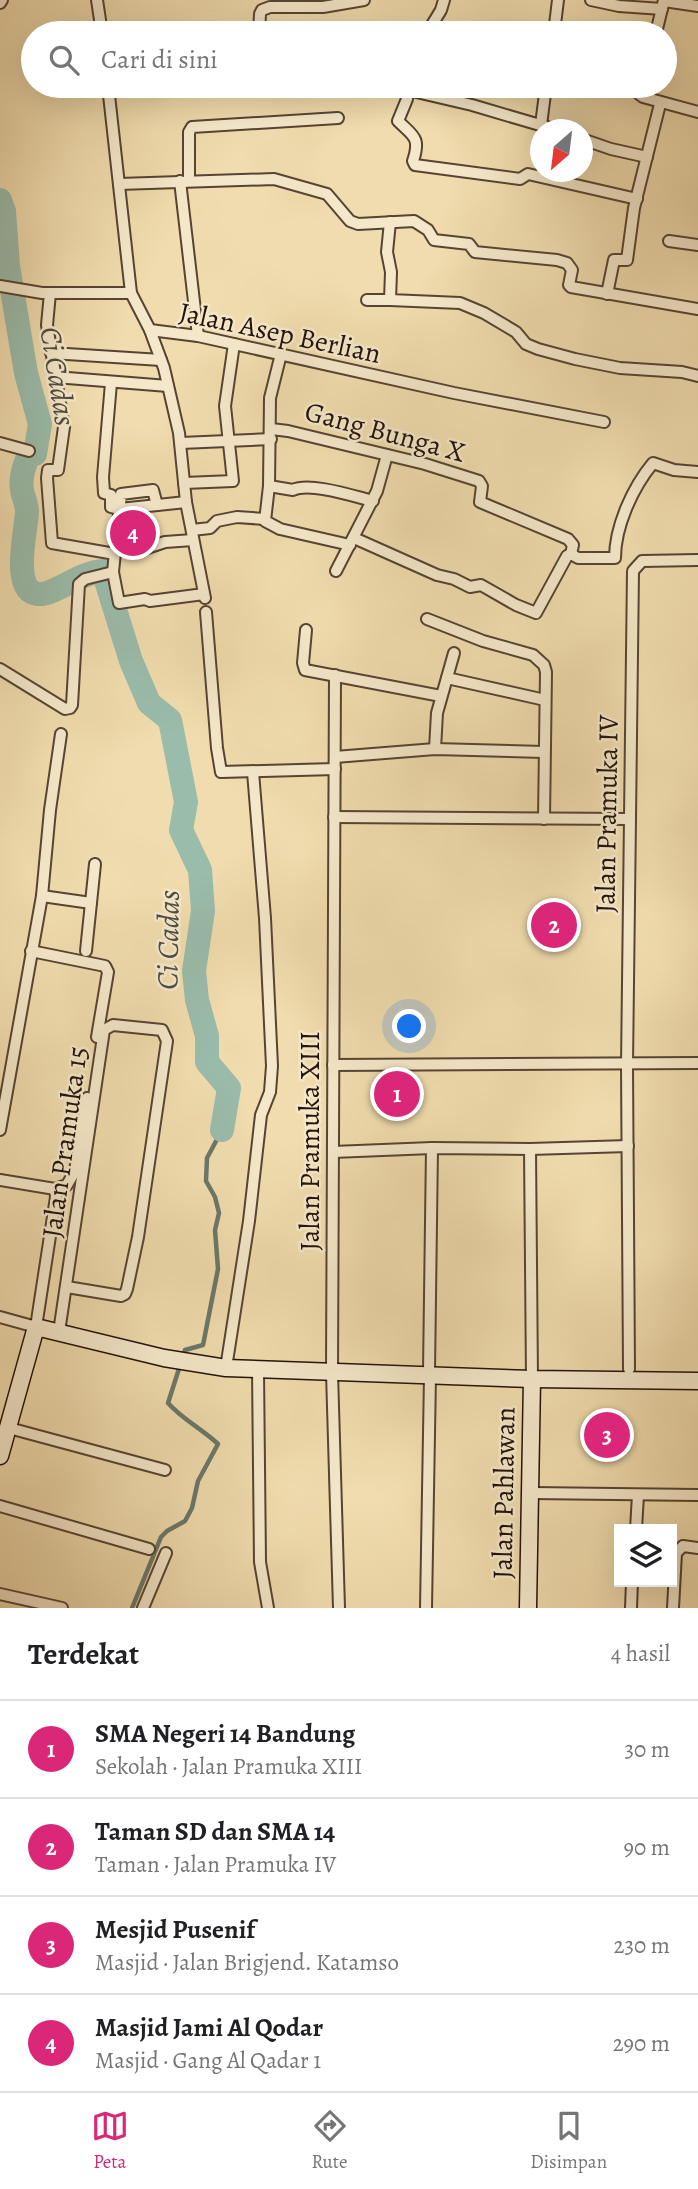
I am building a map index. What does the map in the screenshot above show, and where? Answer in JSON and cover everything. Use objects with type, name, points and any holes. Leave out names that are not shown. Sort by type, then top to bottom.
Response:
[{"type":"street","points":[[97,0],[100,21]]},
{"type":"street","points":[[260,21],[262,10],[270,4],[323,7],[364,0]]},
{"type":"street","points":[[434,21],[444,0]]},
{"type":"street","points":[[555,21],[558,0]]},
{"type":"street","points":[[591,0],[619,6],[664,3],[698,6]]},
{"type":"street","points":[[659,21],[664,3]]},
{"type":"street","name":"Jalan Asep Berlian","points":[[109,98],[131,293],[150,330],[198,336],[454,393],[604,422]]},
{"type":"street","points":[[407,98],[398,122],[414,134],[417,149],[413,161],[415,165],[520,179],[528,174],[636,199]]},
{"type":"street","points":[[447,98],[530,122]]},
{"type":"street","points":[[542,119],[544,98]]},
{"type":"street","points":[[645,98],[698,112]]},
{"type":"street","points":[[607,294],[614,260],[627,260],[636,199],[660,104]]},
{"type":"street","points":[[198,336],[185,181],[188,132],[192,127],[338,118]]},
{"type":"street","points":[[593,143],[647,157]]},
{"type":"street","points":[[119,184],[274,178],[327,194],[344,215],[358,224],[414,222],[428,230],[434,240],[469,244],[473,251],[482,254],[567,263],[572,270],[569,285],[698,309]]},
{"type":"street","points":[[390,222],[387,252],[391,272],[390,300]]},
{"type":"street","points":[[669,242],[698,245]]},
{"type":"street","points":[[1,286],[50,293],[131,293]]},
{"type":"street","points":[[50,293],[47,326],[64,427],[58,470],[48,470],[47,478],[52,543],[115,552],[141,550],[193,535],[210,528],[217,521],[237,517],[265,518]]},
{"type":"street","points":[[367,300],[460,303],[484,313],[516,332],[526,344],[538,349],[620,368],[682,372],[698,376]]},
{"type":"street","points":[[150,330],[161,360],[181,443],[186,502],[204,596],[119,603],[107,574],[115,552],[121,494],[153,490],[157,505]]},
{"type":"street","points":[[184,483],[233,481],[226,390],[234,344]]},
{"type":"street","points":[[51,353],[161,360]]},
{"type":"street","points":[[281,354],[270,398],[269,486],[265,518],[267,523],[280,529],[352,541],[433,574],[466,583],[470,587],[481,585],[536,613],[567,556],[571,554],[578,558],[615,558],[623,520],[643,475],[653,463],[674,470],[698,472]]},
{"type":"street","points":[[55,377],[168,386]]},
{"type":"street","points":[[111,383],[103,478],[104,493],[111,495],[111,507],[120,509],[186,502]]},
{"type":"street","name":"Gang Bunga X","points":[[181,443],[228,441],[288,430],[449,471],[479,481],[482,485],[480,502],[568,539],[573,545],[571,554]]},
{"type":"street","points":[[0,443],[29,451]]},
{"type":"street","points":[[336,571],[373,500],[387,455]]},
{"type":"street","points":[[269,486],[293,490],[317,489],[373,500]]},
{"type":"street","name":"Jalan Pramuka IV","points":[[629,1369],[627,1065],[634,571],[636,565],[642,561],[698,560]]},
{"type":"street","points":[[0,668],[65,709],[70,708],[76,668],[79,584],[107,574]]},
{"type":"street","points":[[205,612],[220,769],[225,774],[435,749],[544,752]]},
{"type":"street","points":[[427,619],[483,641],[533,655],[544,665],[544,819]]},
{"type":"street","points":[[306,630],[305,670],[441,696]]},
{"type":"street","points":[[435,749],[437,713],[454,653]]},
{"type":"street","name":"Jalan Pramuka XIII","points":[[335,675],[332,1373],[339,1608]]},
{"type":"street","points":[[447,678],[545,699]]},
{"type":"street","points":[[0,1130],[42,896],[51,797],[61,734]]},
{"type":"street","points":[[226,1368],[249,1221],[261,1115],[270,1092],[272,1066],[265,918],[253,772]]},
{"type":"street","points":[[334,817],[630,819]]},
{"type":"street","points":[[86,951],[95,864]]},
{"type":"street","points":[[42,896],[91,903]]},
{"type":"street","points":[[0,1180],[55,1189],[67,1185],[75,1171],[108,972],[105,966],[31,951]]},
{"type":"street","name":"Jalan Pramuka 15","points":[[59,1332],[104,1030],[113,1025],[162,1030],[167,1041],[138,1237],[125,1294],[121,1296],[67,1287]]},
{"type":"street","points":[[333,1065],[698,1063]]},
{"type":"street","points":[[333,1152],[628,1146]]},
{"type":"street","points":[[426,1608],[432,1148]]},
{"type":"street","points":[[530,1149],[532,1379]]},
{"type":"street","points":[[55,1189],[57,1197],[36,1327],[4,1442],[165,1470]]},
{"type":"street","points":[[0,1317],[170,1359],[226,1368],[532,1379],[698,1381]]},
{"type":"street","points":[[258,1370],[260,1562],[268,1608]]},
{"type":"street","name":"Jalan Pahlawan","points":[[528,1608],[532,1379]]},
{"type":"street","points":[[531,1493],[698,1495]]},
{"type":"street","points":[[636,1524],[638,1495]]},
{"type":"street","points":[[0,1506],[149,1549]]},
{"type":"street","points":[[673,1608],[676,1553],[683,1546],[698,1548]]},
{"type":"street","points":[[143,1608],[166,1553]]},
{"type":"street","points":[[631,1608],[632,1587]]},
{"type":"street","points":[[0,1594],[25,1604],[62,1608]]},
{"type":"waterway","name":"Ci Cadas","points":[[0,200],[4,211],[8,266],[26,373],[40,424],[35,454],[30,454],[23,471],[22,490],[27,511],[22,558],[24,582],[29,590],[44,594],[85,575],[103,571],[131,661],[149,703],[170,720],[186,802],[181,830],[200,870],[203,911],[194,971],[197,1000],[207,1036],[207,1062],[229,1088],[222,1130]]},
{"type":"waterway","name":"Ci Cadas","points":[[132,1608],[161,1537],[185,1521],[192,1508],[198,1481],[218,1444],[168,1403],[185,1350],[203,1345],[218,1269],[215,1230],[219,1213],[215,1197],[206,1181],[207,1158],[222,1130]]},
{"type":"place","name":"Masjid Jami Al Qodar","points":[[133,533]]},
{"type":"place","name":"Taman SD dan SMA 14","points":[[554,925]]},
{"type":"place","name":"SMA Negeri 14 Bandung","points":[[397,1094]]},
{"type":"place","name":"Mesjid Pusenif","points":[[607,1435]]}]
